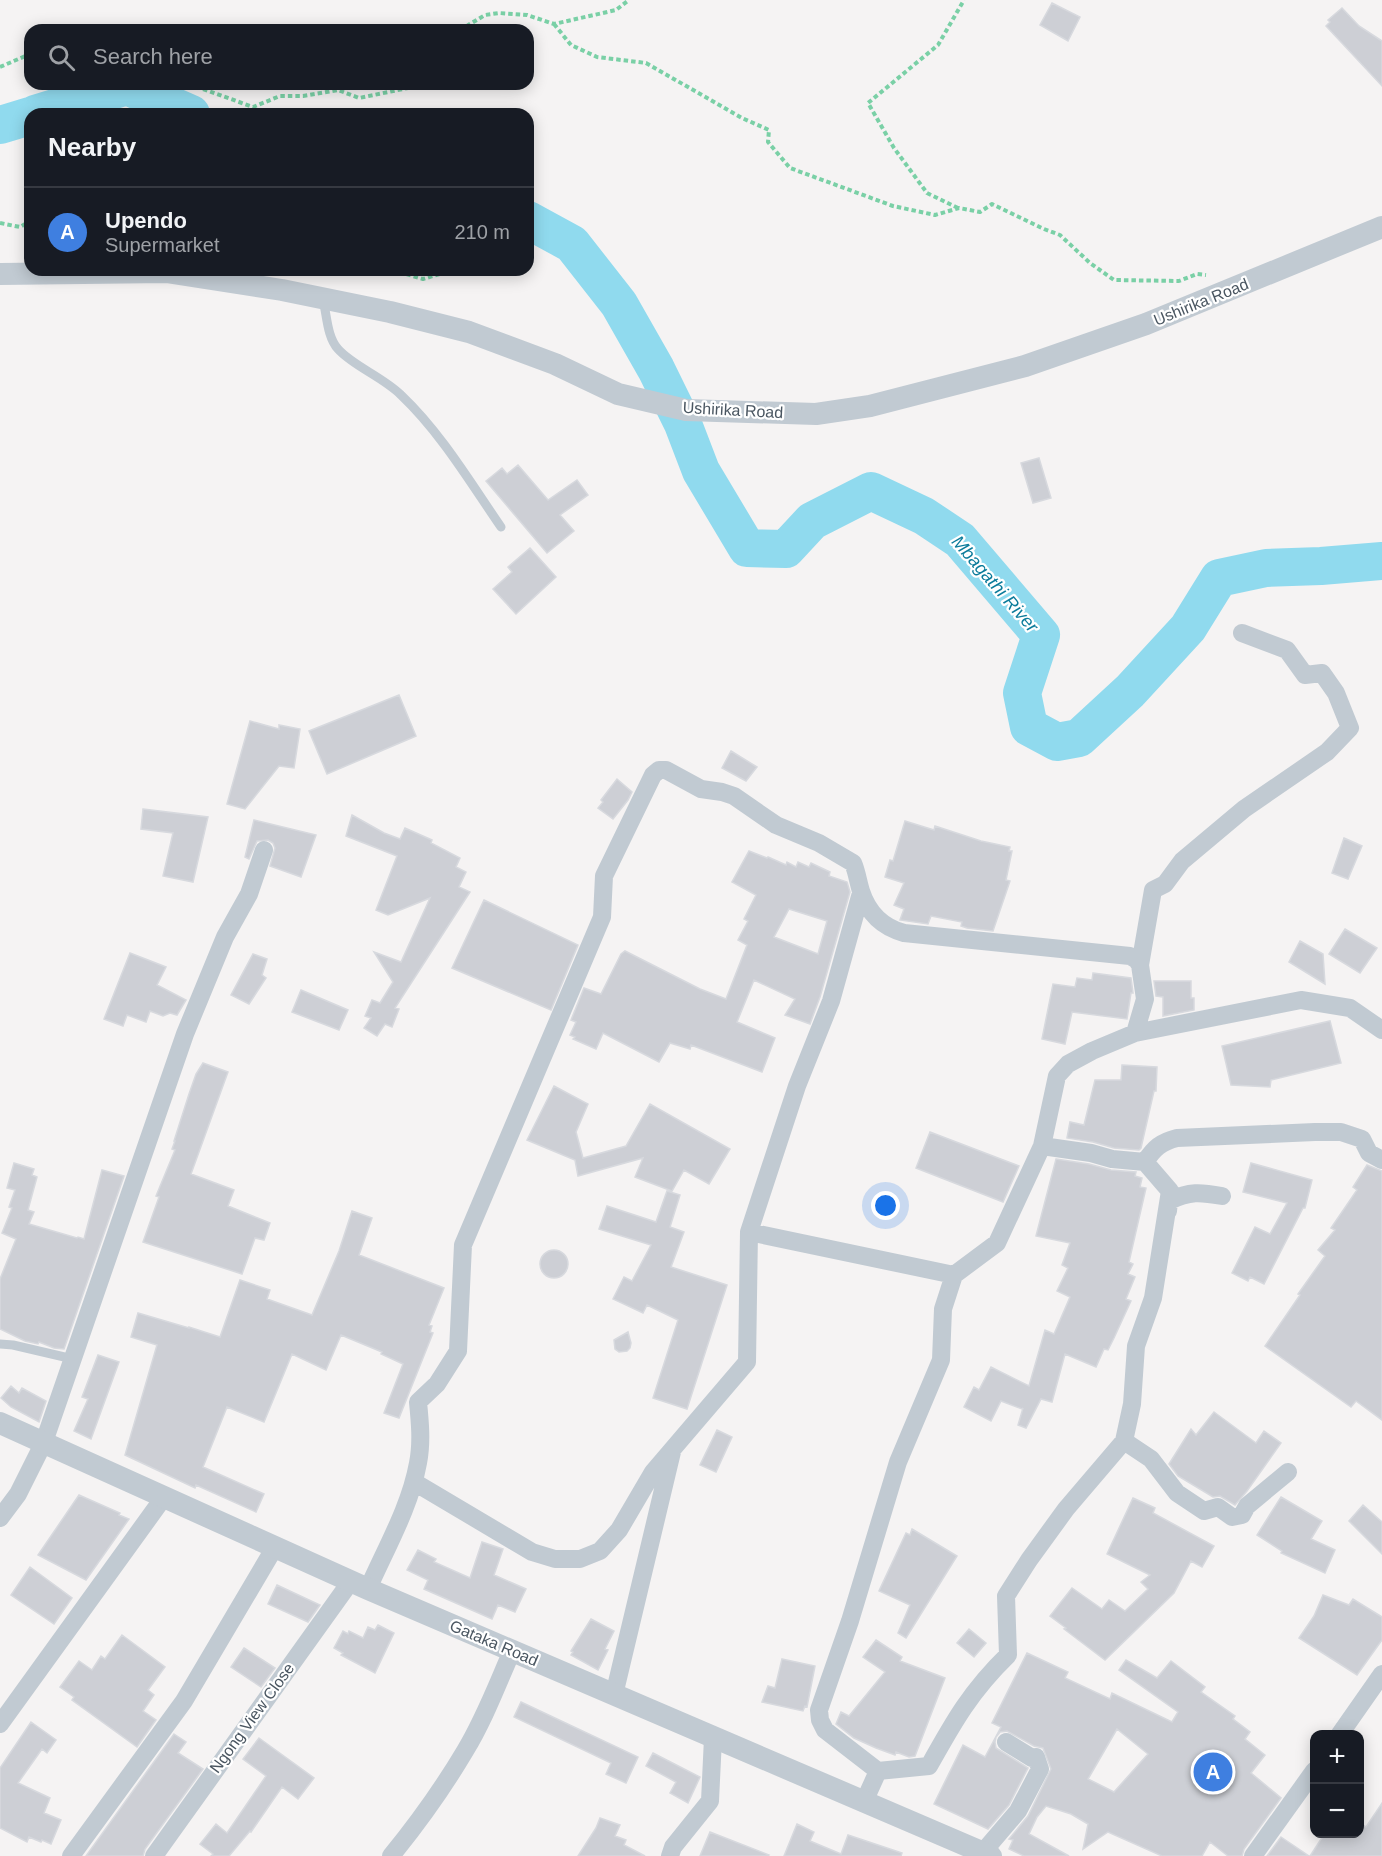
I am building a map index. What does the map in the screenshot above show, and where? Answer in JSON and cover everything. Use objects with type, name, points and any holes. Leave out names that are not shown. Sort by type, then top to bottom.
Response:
[{"type":"street","name":"Ushirika Road","points":[[192,276],[323,298],[469,332],[555,364],[618,394],[686,410],[816,414],[870,405],[1025,366],[1146,324],[1382,228]]},
{"type":"street","name":"Ushirika Road","points":[[0,274],[24,272]]},
{"type":"street","points":[[1136,1033],[1145,999],[1140,965],[1153,890],[1165,884],[1182,861],[1244,809],[1327,752],[1350,728],[1336,693],[1322,674],[1305,675],[1287,650],[1242,633]]},
{"type":"street","name":"Ngong View Close","points":[[154,1856],[360,1585],[412,1492],[419,1461],[421,1430],[418,1402],[437,1384],[458,1351],[464,1245],[602,917],[604,876],[653,775],[659,770],[666,770],[701,789],[734,796],[776,825],[819,843],[853,863],[861,894]]},
{"type":"street","points":[[0,1518],[18,1494],[44,1442],[185,1034],[225,937],[249,894],[264,850]]},
{"type":"street","points":[[861,894],[875,918],[897,931],[1130,956],[1140,965]]},
{"type":"street","points":[[414,1482],[532,1552],[555,1559],[580,1559],[600,1551],[619,1530],[653,1472],[747,1362],[749,1232],[797,1086],[831,1001],[861,894]]},
{"type":"street","points":[[1042,1146],[1091,1153],[1112,1159],[1144,1162],[1170,1191],[1153,1298],[1136,1346],[1132,1404],[1124,1441],[1066,1509],[1006,1596],[1008,1655],[985,1678],[958,1714],[930,1766],[878,1771],[825,1730],[820,1720],[819,1710],[850,1621],[898,1462],[941,1360],[943,1309],[954,1275],[997,1243],[1042,1146],[1057,1076],[1068,1064],[1092,1050],[1136,1033],[1301,1000],[1350,1008],[1382,1030]]},
{"type":"street","points":[[1144,1162],[1153,1149],[1165,1141],[1177,1138],[1315,1132],[1341,1132],[1362,1139],[1369,1153],[1382,1160]]},
{"type":"street","points":[[1161,1248],[1169,1201],[1184,1194],[1200,1192],[1222,1196]]},
{"type":"street","points":[[749,1232],[954,1275]]},
{"type":"street","name":"Gataka Road","points":[[0,1423],[360,1585],[987,1854]]},
{"type":"street","points":[[1124,1441],[1151,1459],[1177,1493],[1204,1511],[1218,1507],[1232,1517],[1242,1515],[1247,1506],[1288,1472]]},
{"type":"street","points":[[614,1695],[672,1449]]},
{"type":"street","points":[[0,1724],[164,1497]]},
{"type":"street","points":[[71,1856],[184,1701],[276,1548]]},
{"type":"street","points":[[391,1856],[417,1824],[466,1750],[512,1651]]},
{"type":"street","points":[[1343,1730],[1382,1674]]},
{"type":"street","points":[[670,1856],[673,1847],[710,1801],[713,1738]]},
{"type":"street","points":[[987,1854],[1018,1811],[1041,1769],[1036,1757],[1032,1758],[1006,1742]]},
{"type":"street","points":[[864,1802],[878,1771]]},
{"type":"street","points":[[1253,1856],[1310,1777]]},
{"type":"lane","points":[[323,298],[331,336],[336,348],[387,382],[416,409],[438,435],[501,527]]},
{"type":"lane","points":[[0,1344],[73,1359]]},
{"type":"path","points":[[470,24],[485,15],[499,13],[527,15],[554,24],[616,10],[629,0]]},
{"type":"path","points":[[964,0],[938,45],[867,103],[894,148],[927,193],[959,208],[980,212],[992,204],[1044,230],[1060,235],[1090,263],[1114,280],[1179,281],[1197,274],[1247,283]]},
{"type":"path","points":[[554,24],[571,45],[597,57],[646,63],[742,118],[769,130],[768,142],[790,168],[893,206],[936,215],[959,208]]},
{"type":"path","points":[[0,67],[24,57]]},
{"type":"path","points":[[206,90],[254,107],[280,96],[303,96],[338,90],[359,98],[398,90]]},
{"type":"path","points":[[0,223],[20,226],[24,224]]},
{"type":"path","points":[[413,276],[423,279],[433,276]]},
{"type":"building","points":[[1052,3],[1080,17],[1068,41],[1040,25]]},
{"type":"building","points":[[1342,8],[1359,26],[1382,41],[1382,86],[1326,26],[1330,22],[1328,20]]},
{"type":"building","points":[[1039,458],[1051,498],[1033,503],[1021,463]]},
{"type":"building","points":[[518,465],[548,500],[577,480],[588,495],[560,515],[574,531],[547,553],[486,481],[502,468],[507,474]]},
{"type":"building","points":[[530,548],[556,577],[516,614],[493,589],[512,572],[508,567]]},
{"type":"building","points":[[399,695],[416,736],[327,774],[309,731]]},
{"type":"building","points":[[250,721],[279,729],[279,725],[300,729],[294,768],[279,766],[245,809],[227,804]]},
{"type":"building","points":[[731,751],[757,767],[746,781],[722,768]]},
{"type":"building","points":[[617,779],[632,792],[613,819],[598,808],[603,802],[601,800]]},
{"type":"building","points":[[143,809],[208,817],[193,882],[163,876],[173,833],[141,829]]},
{"type":"building","points":[[352,815],[400,839],[405,828],[432,840],[431,843],[460,858],[456,867],[466,872],[459,887],[470,892],[395,1008],[399,1009],[392,1027],[385,1024],[377,1036],[364,1028],[371,1018],[365,1016],[372,1000],[380,1003],[393,982],[374,952],[401,962],[430,898],[388,915],[376,910],[397,856],[346,836]]},
{"type":"building","points":[[254,820],[316,835],[301,877],[270,866],[275,848],[268,840],[257,841],[249,859],[245,857]]},
{"type":"building","points":[[905,821],[934,830],[935,826],[981,841],[1010,847],[1009,851],[1012,851],[1006,880],[1010,881],[993,931],[967,928],[961,926],[962,922],[931,916],[928,924],[900,920],[904,909],[894,905],[904,883],[885,877],[890,860],[893,861]]},
{"type":"building","points":[[1344,838],[1362,846],[1348,879],[1332,873]]},
{"type":"building","points":[[749,851],[786,865],[787,862],[796,867],[798,862],[809,867],[811,863],[830,872],[829,876],[847,882],[850,892],[810,1024],[785,1015],[795,999],[754,980],[737,1022],[775,1038],[762,1072],[691,1045],[690,1049],[670,1043],[659,1062],[603,1033],[596,1049],[573,1039],[575,1037],[570,1035],[576,1022],[571,1020],[584,988],[601,994],[621,954],[625,951],[700,989],[726,999],[747,945],[738,940],[748,921],[744,919],[756,895],[732,882]],"holes":[[[789,909],[827,921],[818,954],[774,937]]]},
{"type":"building","points":[[484,900],[578,945],[551,1010],[452,968]]},
{"type":"building","points":[[1345,929],[1377,948],[1360,973],[1329,954]]},
{"type":"building","points":[[1300,941],[1323,954],[1325,984],[1289,962]]},
{"type":"building","points":[[130,953],[166,967],[157,985],[186,1000],[177,1015],[170,1013],[163,1016],[150,1011],[146,1022],[127,1015],[123,1026],[104,1019]]},
{"type":"building","points":[[253,954],[267,959],[262,975],[266,978],[249,1004],[231,995]]},
{"type":"building","points":[[1093,973],[1131,978],[1133,993],[1131,993],[1127,1019],[1072,1012],[1065,1044],[1042,1039],[1053,984],[1075,987],[1077,978],[1092,980]]},
{"type":"building","points":[[1154,981],[1191,981],[1194,1010],[1163,1016],[1163,997],[1156,996]]},
{"type":"building","points":[[301,990],[348,1010],[339,1030],[292,1012]]},
{"type":"building","points":[[1330,1021],[1341,1063],[1271,1080],[1270,1087],[1231,1085],[1222,1046]]},
{"type":"building","points":[[203,1063],[228,1072],[191,1174],[234,1190],[228,1206],[270,1223],[264,1240],[255,1238],[242,1274],[143,1242],[159,1197],[156,1196],[175,1150],[172,1149],[174,1141],[189,1094],[196,1074]]},
{"type":"building","points":[[1122,1065],[1157,1067],[1156,1091],[1154,1091],[1141,1148],[1139,1150],[1114,1148],[1067,1138],[1070,1122],[1084,1125],[1095,1080],[1121,1080]]},
{"type":"building","points":[[554,1086],[588,1104],[576,1132],[583,1158],[626,1146],[650,1104],[730,1149],[709,1184],[684,1170],[672,1191],[635,1177],[643,1158],[578,1176],[575,1160],[527,1140]]},
{"type":"building","points":[[930,1132],[1019,1166],[1003,1202],[916,1168]]},
{"type":"building","points":[[1056,1159],[1111,1170],[1136,1172],[1135,1176],[1142,1178],[1140,1187],[1146,1188],[1129,1262],[1133,1264],[1128,1274],[1135,1277],[1126,1299],[1131,1301],[1108,1350],[1104,1349],[1096,1367],[1065,1354],[1052,1402],[1041,1399],[1026,1428],[1018,1425],[1023,1408],[1001,1401],[991,1421],[964,1407],[974,1387],[979,1390],[991,1367],[1029,1386],[1045,1330],[1054,1334],[1070,1297],[1057,1291],[1068,1268],[1062,1265],[1070,1243],[1036,1236]]},
{"type":"building","points":[[14,1163],[34,1169],[32,1175],[37,1177],[28,1210],[34,1212],[29,1224],[84,1239],[102,1170],[124,1176],[64,1349],[39,1342],[38,1344],[25,1341],[0,1329],[0,1279],[16,1239],[2,1233],[12,1208],[9,1207],[15,1190],[7,1188]]},
{"type":"building","points":[[1251,1163],[1312,1180],[1305,1208],[1264,1284],[1250,1277],[1248,1281],[1232,1273],[1255,1227],[1270,1234],[1287,1203],[1243,1192]]},
{"type":"building","points":[[1367,1165],[1382,1171],[1382,1420],[1356,1401],[1351,1407],[1265,1346],[1325,1256],[1318,1250],[1335,1230],[1331,1228],[1357,1190],[1353,1187]]},
{"type":"building","points":[[667,1191],[680,1195],[670,1227],[684,1232],[671,1267],[727,1285],[687,1409],[653,1398],[678,1320],[647,1305],[643,1313],[613,1299],[624,1277],[632,1281],[651,1245],[599,1229],[607,1206],[656,1222]]},
{"type":"building","points":[[352,1211],[372,1218],[359,1255],[444,1288],[429,1325],[432,1326],[430,1332],[433,1333],[399,1418],[384,1413],[403,1364],[381,1354],[382,1352],[341,1335],[326,1370],[292,1354],[264,1422],[227,1407],[203,1467],[264,1494],[256,1512],[196,1485],[195,1488],[125,1455],[157,1345],[131,1337],[138,1313],[220,1337],[240,1280],[270,1290],[267,1299],[312,1315],[339,1251]]},
{"type":"building","points":[[554,1250],[564,1254],[568,1264],[564,1274],[554,1278],[544,1274],[540,1264],[544,1254]]},
{"type":"building","points":[[628,1332],[630,1348],[619,1352],[615,1349],[614,1340]]},
{"type":"building","points":[[98,1355],[119,1362],[91,1439],[74,1431],[88,1399],[82,1397]]},
{"type":"building","points":[[11,1386],[19,1393],[22,1388],[46,1401],[39,1422],[11,1407],[1,1398]]},
{"type":"building","points":[[1214,1412],[1256,1443],[1264,1431],[1281,1443],[1235,1505],[1220,1496],[1213,1497],[1178,1476],[1169,1464],[1191,1429],[1196,1435]]},
{"type":"building","points":[[717,1430],[732,1437],[716,1472],[700,1465]]},
{"type":"building","points":[[79,1495],[129,1519],[86,1580],[38,1555]]},
{"type":"building","points":[[1281,1497],[1322,1521],[1311,1539],[1335,1550],[1325,1573],[1281,1553],[1282,1551],[1257,1535]]},
{"type":"building","points":[[1133,1498],[1155,1508],[1153,1513],[1214,1546],[1202,1567],[1191,1561],[1174,1593],[1105,1660],[1050,1616],[1072,1588],[1102,1609],[1109,1600],[1125,1611],[1148,1589],[1141,1582],[1150,1575],[1107,1554]]},
{"type":"building","points":[[1363,1505],[1382,1522],[1382,1554],[1349,1521]]},
{"type":"building","points":[[912,1529],[957,1556],[906,1638],[898,1633],[910,1605],[879,1591],[906,1533],[910,1535]]},
{"type":"building","points":[[482,1542],[503,1549],[494,1575],[526,1589],[515,1612],[498,1605],[492,1619],[424,1589],[428,1580],[407,1570],[418,1550],[436,1559],[434,1562],[470,1578]]},
{"type":"building","points":[[30,1567],[72,1598],[54,1624],[11,1595]]},
{"type":"building","points":[[277,1585],[320,1605],[308,1622],[268,1604]]},
{"type":"building","points":[[1323,1595],[1349,1605],[1353,1599],[1382,1617],[1382,1640],[1357,1675],[1299,1638],[1314,1616]]},
{"type":"building","points":[[591,1619],[614,1631],[598,1670],[571,1655],[573,1652],[571,1651]]},
{"type":"building","points":[[378,1625],[394,1633],[375,1673],[341,1655],[343,1653],[334,1648],[343,1631],[348,1634],[349,1631],[363,1638],[368,1627],[375,1630]]},
{"type":"building","points":[[969,1629],[986,1643],[974,1657],[957,1643]]},
{"type":"building","points":[[122,1635],[165,1667],[148,1690],[154,1695],[143,1711],[156,1720],[137,1747],[72,1700],[74,1697],[60,1687],[79,1661],[92,1670],[101,1656],[105,1659]]},
{"type":"building","points":[[876,1640],[902,1657],[900,1661],[945,1678],[915,1756],[909,1757],[896,1752],[895,1755],[876,1748],[854,1738],[836,1724],[841,1712],[849,1716],[885,1672],[863,1657]]},
{"type":"building","points":[[244,1648],[275,1668],[261,1687],[231,1667]]},
{"type":"building","points":[[1027,1653],[1068,1672],[1065,1678],[1110,1699],[1112,1693],[1172,1722],[1178,1712],[1119,1670],[1126,1660],[1157,1678],[1171,1661],[1205,1687],[1201,1692],[1235,1716],[1233,1719],[1250,1732],[1245,1739],[1265,1755],[1251,1773],[1281,1798],[1244,1849],[1242,1856],[1228,1856],[1210,1842],[1202,1856],[1162,1856],[1108,1832],[1083,1849],[1088,1824],[1071,1814],[1046,1806],[1037,1817],[1029,1834],[1069,1856],[1024,1856],[1009,1849],[1013,1840],[1009,1839],[1028,1816],[1051,1769],[1043,1748],[1034,1746],[1007,1731],[1000,1732],[996,1737],[996,1748],[1028,1768],[1009,1805],[988,1829],[934,1804],[963,1745],[985,1757],[1001,1727],[992,1723]],"holes":[[[1117,1729],[1148,1754],[1114,1792],[1088,1779]]]},
{"type":"building","points":[[782,1659],[815,1666],[807,1707],[805,1706],[803,1711],[762,1702],[768,1686],[775,1688]]},
{"type":"building","points":[[521,1702],[638,1757],[626,1783],[606,1774],[611,1763],[514,1717]]},
{"type":"building","points":[[31,1722],[56,1740],[47,1753],[42,1749],[18,1783],[50,1798],[44,1813],[61,1820],[51,1844],[29,1837],[27,1842],[0,1828],[0,1768]]},
{"type":"building","points":[[174,1734],[186,1742],[178,1753],[203,1769],[145,1849],[143,1856],[86,1856]]},
{"type":"building","points":[[259,1738],[314,1778],[298,1799],[282,1787],[251,1832],[229,1856],[211,1856],[213,1854],[200,1844],[216,1824],[227,1833],[266,1776],[243,1759]]},
{"type":"building","points":[[653,1753],[700,1777],[688,1803],[670,1793],[676,1782],[646,1766]]},
{"type":"building","points":[[1382,1803],[1382,1856],[1310,1856],[1322,1838],[1364,1838],[1364,1826],[1366,1827]]},
{"type":"building","points":[[600,1818],[620,1825],[615,1836],[626,1840],[624,1845],[645,1856],[578,1856]]},
{"type":"building","points":[[797,1824],[814,1832],[810,1841],[841,1854],[848,1835],[902,1853],[901,1856],[784,1856]]},
{"type":"building","points":[[710,1832],[769,1855],[700,1856]]},
{"type":"building","points":[[1281,1837],[1309,1856],[1267,1856]]},
{"type":"waterway","name":"Mbagathi River","points":[[55,108],[114,90]]},
{"type":"waterway","name":"Mbagathi River","points":[[136,90],[177,108]]},
{"type":"waterway","name":"Mbagathi River","points":[[0,125],[24,118]]},
{"type":"waterway","name":"Mbagathi River","points":[[534,223],[572,244],[619,304],[656,369],[683,424],[701,471],[747,548],[786,549],[812,521],[871,491],[924,516],[960,540],[1041,635],[1022,693],[1029,727],[1057,742],[1079,738],[1130,691],[1188,628],[1219,578],[1266,568],[1382,561]]},
{"type":"place","name":"Upendo","points":[[1213,1772]]}]
